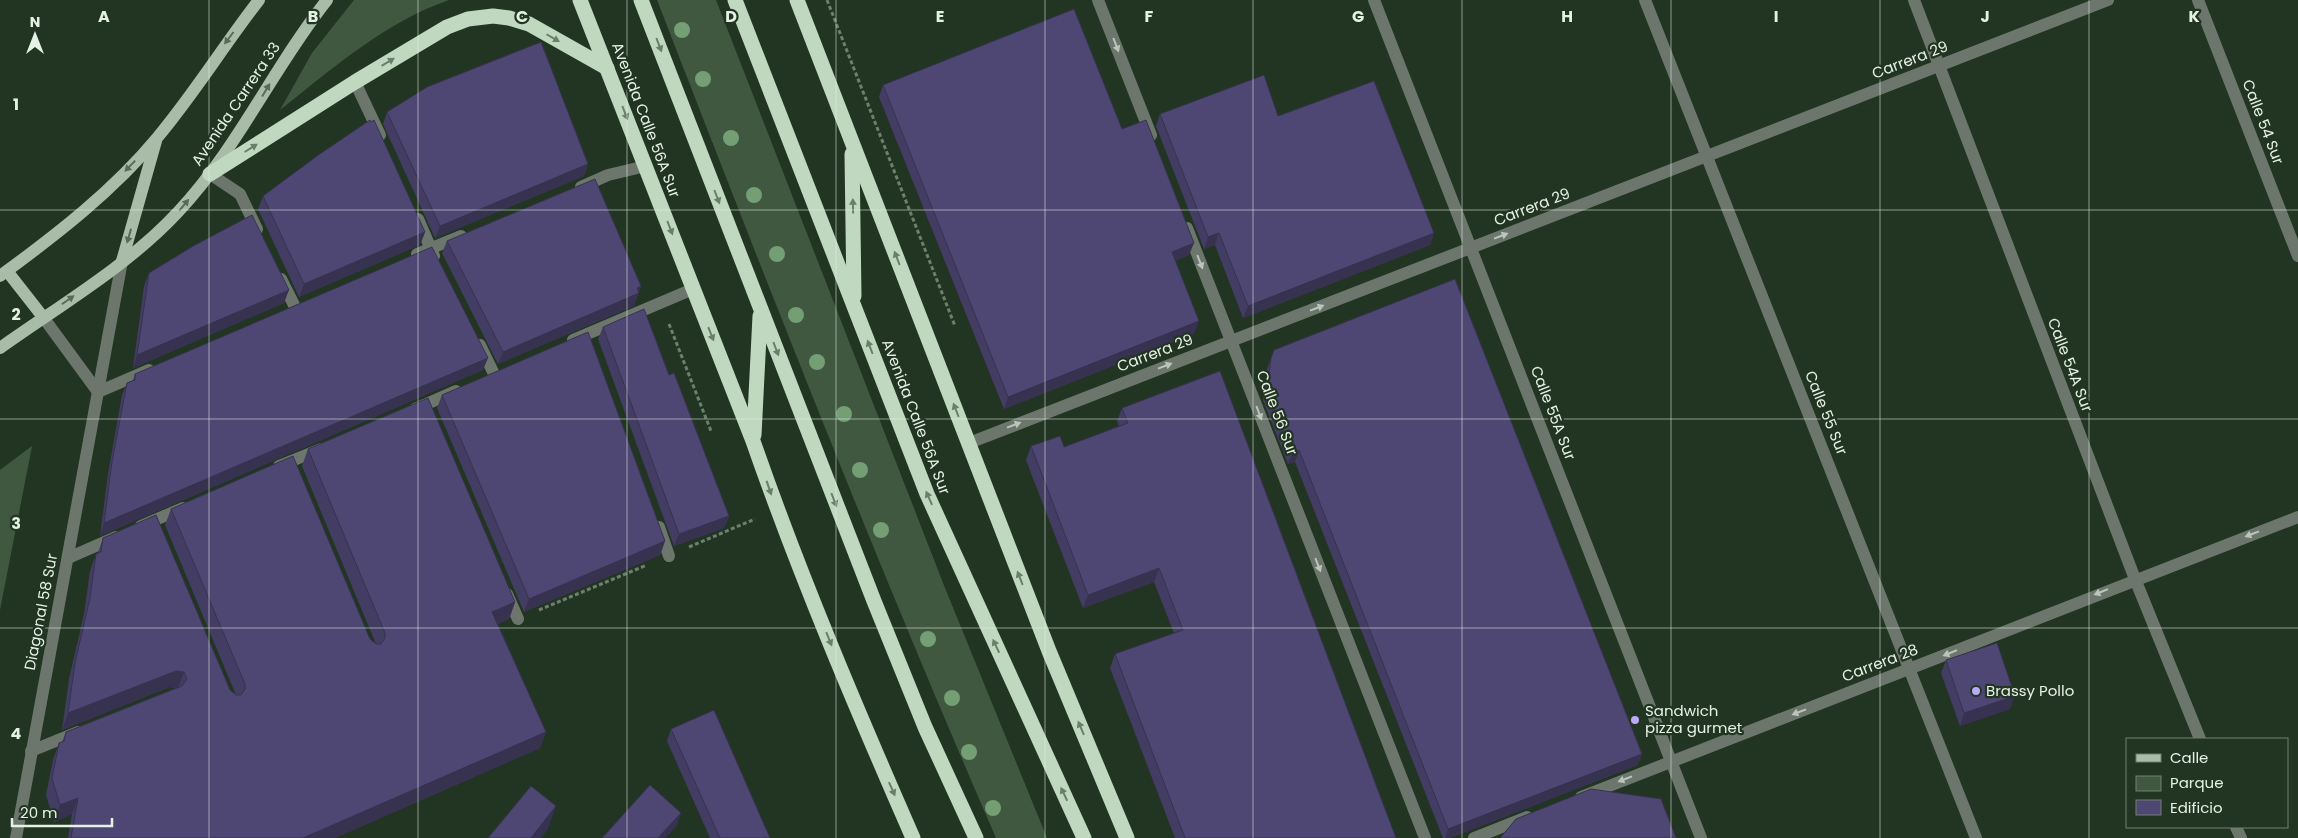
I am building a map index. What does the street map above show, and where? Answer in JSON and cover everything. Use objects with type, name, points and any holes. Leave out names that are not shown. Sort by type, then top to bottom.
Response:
[{"type":"highway","name":"Avenida Calle 56A Sur","points":[[580,0],[753,442],[780,518],[871,741],[913,838]]},
{"type":"highway","points":[[641,0],[874,601],[925,728],[976,838]]},
{"type":"highway","name":"Avenida Calle 56A Sur","points":[[736,0],[927,494],[1084,838]]},
{"type":"highway","points":[[797,0],[1049,651],[1127,838]]},
{"type":"highway","points":[[210,174],[355,82],[447,27],[468,19],[493,16],[529,24],[607,68]]},
{"type":"highway","points":[[852,142],[855,307]]},
{"type":"highway","points":[[753,442],[761,310]]},
{"type":"main road","points":[[43,317],[3,273],[85,209],[157,138],[259,0]]},
{"type":"main road","name":"Avenida Carrera 33","points":[[0,348],[122,261],[149,240],[178,212],[210,174],[234,141],[288,55],[327,0]]},
{"type":"main road","points":[[122,261],[157,138]]},
{"type":"street","points":[[1098,0],[1156,147]]},
{"type":"street","name":"Calle 55A Sur","points":[[1374,0],[1701,838]]},
{"type":"street","name":"Calle 55 Sur","points":[[1645,0],[1976,838]]},
{"type":"street","name":"Calle 54A Sur","points":[[1914,0],[2135,579],[2200,738]]},
{"type":"street","name":"Carrera 29","points":[[969,443],[2108,0]]},
{"type":"street","name":"Calle 54 Sur","points":[[2198,0],[2298,256]]},
{"type":"street","points":[[355,82],[386,150]]},
{"type":"street","points":[[573,190],[608,176],[646,166]]},
{"type":"street","points":[[210,174],[240,194],[261,238]]},
{"type":"street","points":[[411,204],[439,265]]},
{"type":"street","name":"Calle 56 Sur","points":[[1181,212],[1425,838]]},
{"type":"street","points":[[404,260],[475,230]]},
{"type":"street","name":"Diagonal 58 Sur","points":[[16,838],[122,261]]},
{"type":"street","points":[[274,264],[295,307]]},
{"type":"street","points":[[563,345],[590,339],[660,303],[693,289]]},
{"type":"street","points":[[43,317],[98,392],[160,365]]},
{"type":"street","points":[[473,332],[494,374]]},
{"type":"street","points":[[399,416],[428,409],[469,385]]},
{"type":"street","points":[[263,473],[293,466],[336,442]]},
{"type":"street","points":[[68,558],[156,525],[190,505]]},
{"type":"street","name":"Carrera 28","points":[[1572,800],[2298,517]]},
{"type":"street","points":[[655,519],[669,556]]},
{"type":"street","points":[[503,583],[518,619]]},
{"type":"street","points":[[31,751],[93,726]]},
{"type":"street","points":[[1474,838],[1536,814]]},
{"type":"path","points":[[827,0],[955,326]]},
{"type":"path","points":[[660,303],[711,431]]},
{"type":"green space","points":[[354,0],[449,0],[425,9],[381,34],[339,63],[280,110],[312,53]]},
{"type":"green space","points":[[657,0],[716,0],[945,588],[1047,838],[996,838],[865,526]]},
{"type":"green space","points":[[32,446],[0,610],[0,470]]},
{"type":"building","points":[[1074,9],[1122,129],[1146,120],[1194,243],[1172,252],[1199,321],[1008,397],[883,85]]},
{"type":"building","points":[[541,42],[588,164],[440,226],[387,112],[427,87]]},
{"type":"building","points":[[1264,75],[1278,116],[1374,81],[1434,233],[1248,306],[1219,233],[1208,237],[1160,114]]},
{"type":"building","points":[[370,120],[371,122],[374,120],[425,232],[304,284],[263,196]]},
{"type":"building","points":[[595,179],[641,286],[637,288],[639,293],[503,352],[447,241]]},
{"type":"building","points":[[252,215],[289,290],[137,355],[149,273],[195,245]]},
{"type":"building","points":[[432,247],[488,358],[104,523],[112,462],[127,383],[135,380],[135,374]]},
{"type":"building","points":[[1455,279],[1642,754],[1448,829],[1299,450],[1292,453],[1267,389],[1271,358],[1274,350]]},
{"type":"building","points":[[644,309],[669,375],[674,373],[729,516],[679,534],[603,327]]},
{"type":"building","points":[[588,332],[665,541],[529,599],[442,395]]},
{"type":"building","points":[[1220,371],[1396,838],[1185,838],[1115,654],[1183,630],[1159,568],[1088,595],[1031,446],[1060,436],[1064,447],[1128,423],[1122,408]]},
{"type":"building","points":[[428,398],[515,602],[492,612],[546,732],[303,838],[71,838],[78,798],[60,805],[52,778],[59,743],[64,741],[66,732],[182,686],[187,679],[184,672],[176,671],[68,713],[75,663],[90,598],[96,554],[101,552],[103,538],[156,515],[230,690],[236,695],[241,695],[245,689],[245,684],[171,509],[293,456],[370,639],[376,644],[381,644],[385,638],[385,633],[308,449]]},
{"type":"building","name":"Brassy Pollo","points":[[1997,643],[2015,696],[1964,713],[1946,660]]},
{"type":"building","points":[[714,710],[770,838],[720,838],[671,729]]},
{"type":"building","points":[[650,785],[681,813],[658,838],[602,838]]},
{"type":"building","points":[[531,786],[556,806],[531,838],[488,838]]},
{"type":"building","points":[[1591,789],[1661,799],[1676,838],[1500,838],[1516,819]]},
{"type":"place","name":"Brassy Pollo","points":[[1976,691]]},
{"type":"place","name":"Sandwich pizza gurmet","points":[[1635,720]]}]
